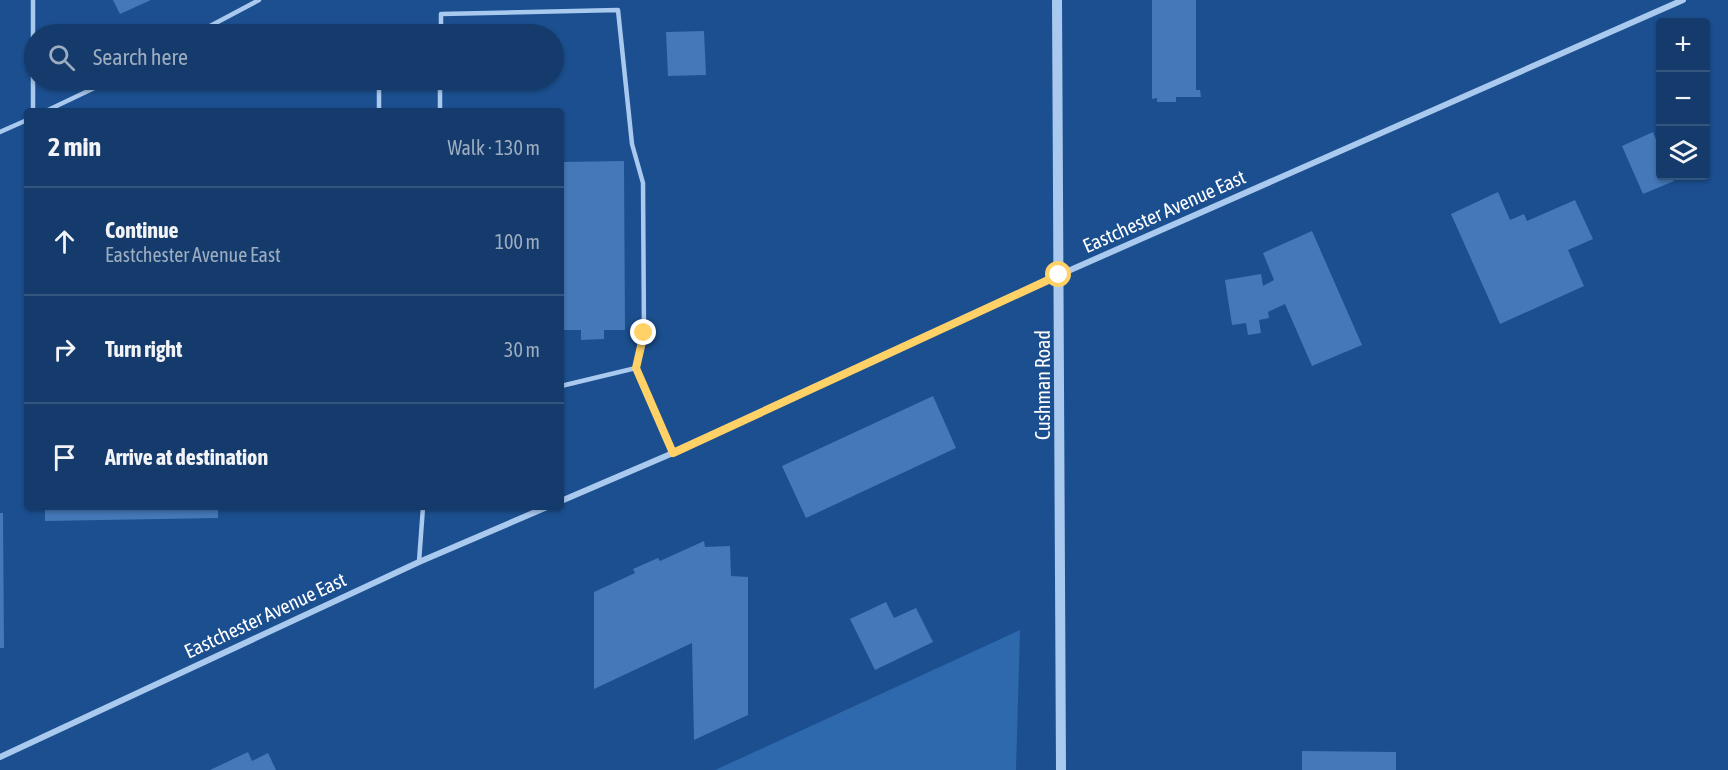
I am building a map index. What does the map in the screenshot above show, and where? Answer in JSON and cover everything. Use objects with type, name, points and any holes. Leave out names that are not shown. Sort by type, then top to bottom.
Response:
[{"type":"street","name":"Cushman Road","points":[[1057,0],[1061,770]]},
{"type":"street","name":"Eastchester Avenue East","points":[[564,500],[673,453],[1059,275],[1683,0]]},
{"type":"street","name":"Eastchester Avenue East","points":[[0,757],[419,562],[540,510]]},
{"type":"lane","points":[[33,0],[33,24]]},
{"type":"lane","points":[[214,24],[259,0]]},
{"type":"lane","points":[[441,24],[441,14],[618,10],[632,144],[643,183],[644,333],[636,368],[673,453]]},
{"type":"lane","points":[[33,90],[33,108]]},
{"type":"lane","points":[[52,108],[90,90]]},
{"type":"lane","points":[[379,90],[379,108]]},
{"type":"lane","points":[[440,90],[440,108]]},
{"type":"lane","points":[[0,132],[24,121]]},
{"type":"lane","points":[[564,385],[636,368]]},
{"type":"lane","points":[[419,562],[423,510]]},
{"type":"shaded area","points":[[1020,630],[1016,770],[715,770]]},
{"type":"building","points":[[113,0],[151,0],[120,14]]},
{"type":"building","points":[[1152,0],[1196,0],[1196,90],[1200,90],[1201,97],[1176,97],[1176,102],[1157,102],[1157,98],[1152,99]]},
{"type":"building","points":[[704,31],[706,75],[668,76],[666,32]]},
{"type":"building","points":[[1653,132],[1656,140],[1656,180],[1674,181],[1643,194],[1622,146]]},
{"type":"building","points":[[624,161],[625,330],[604,330],[604,339],[581,340],[581,330],[564,330],[564,162]]},
{"type":"building","points":[[1498,192],[1510,220],[1524,214],[1527,221],[1575,200],[1593,239],[1568,250],[1584,286],[1500,324],[1451,214]]},
{"type":"building","points":[[1312,231],[1362,345],[1312,366],[1285,304],[1268,312],[1269,318],[1259,320],[1261,333],[1248,335],[1246,323],[1232,325],[1225,280],[1261,274],[1263,286],[1274,280],[1263,253]]},
{"type":"building","points":[[933,396],[956,448],[806,518],[782,466]]},
{"type":"building","points":[[45,510],[218,510],[218,518],[45,521]]},
{"type":"building","points":[[0,513],[3,513],[4,648],[0,648]]},
{"type":"building","points":[[704,541],[705,547],[730,546],[731,576],[748,577],[748,715],[694,740],[692,643],[594,689],[594,592],[635,573],[633,569],[658,558],[660,561]]},
{"type":"building","points":[[886,602],[894,618],[916,608],[933,642],[875,670],[850,619]]},
{"type":"building","points":[[1302,751],[1396,752],[1396,770],[1302,770]]},
{"type":"building","points":[[248,752],[252,761],[268,753],[276,770],[210,770]]},
{"type":"route","points":[[644,333],[636,368],[673,453],[1059,275]]}]
